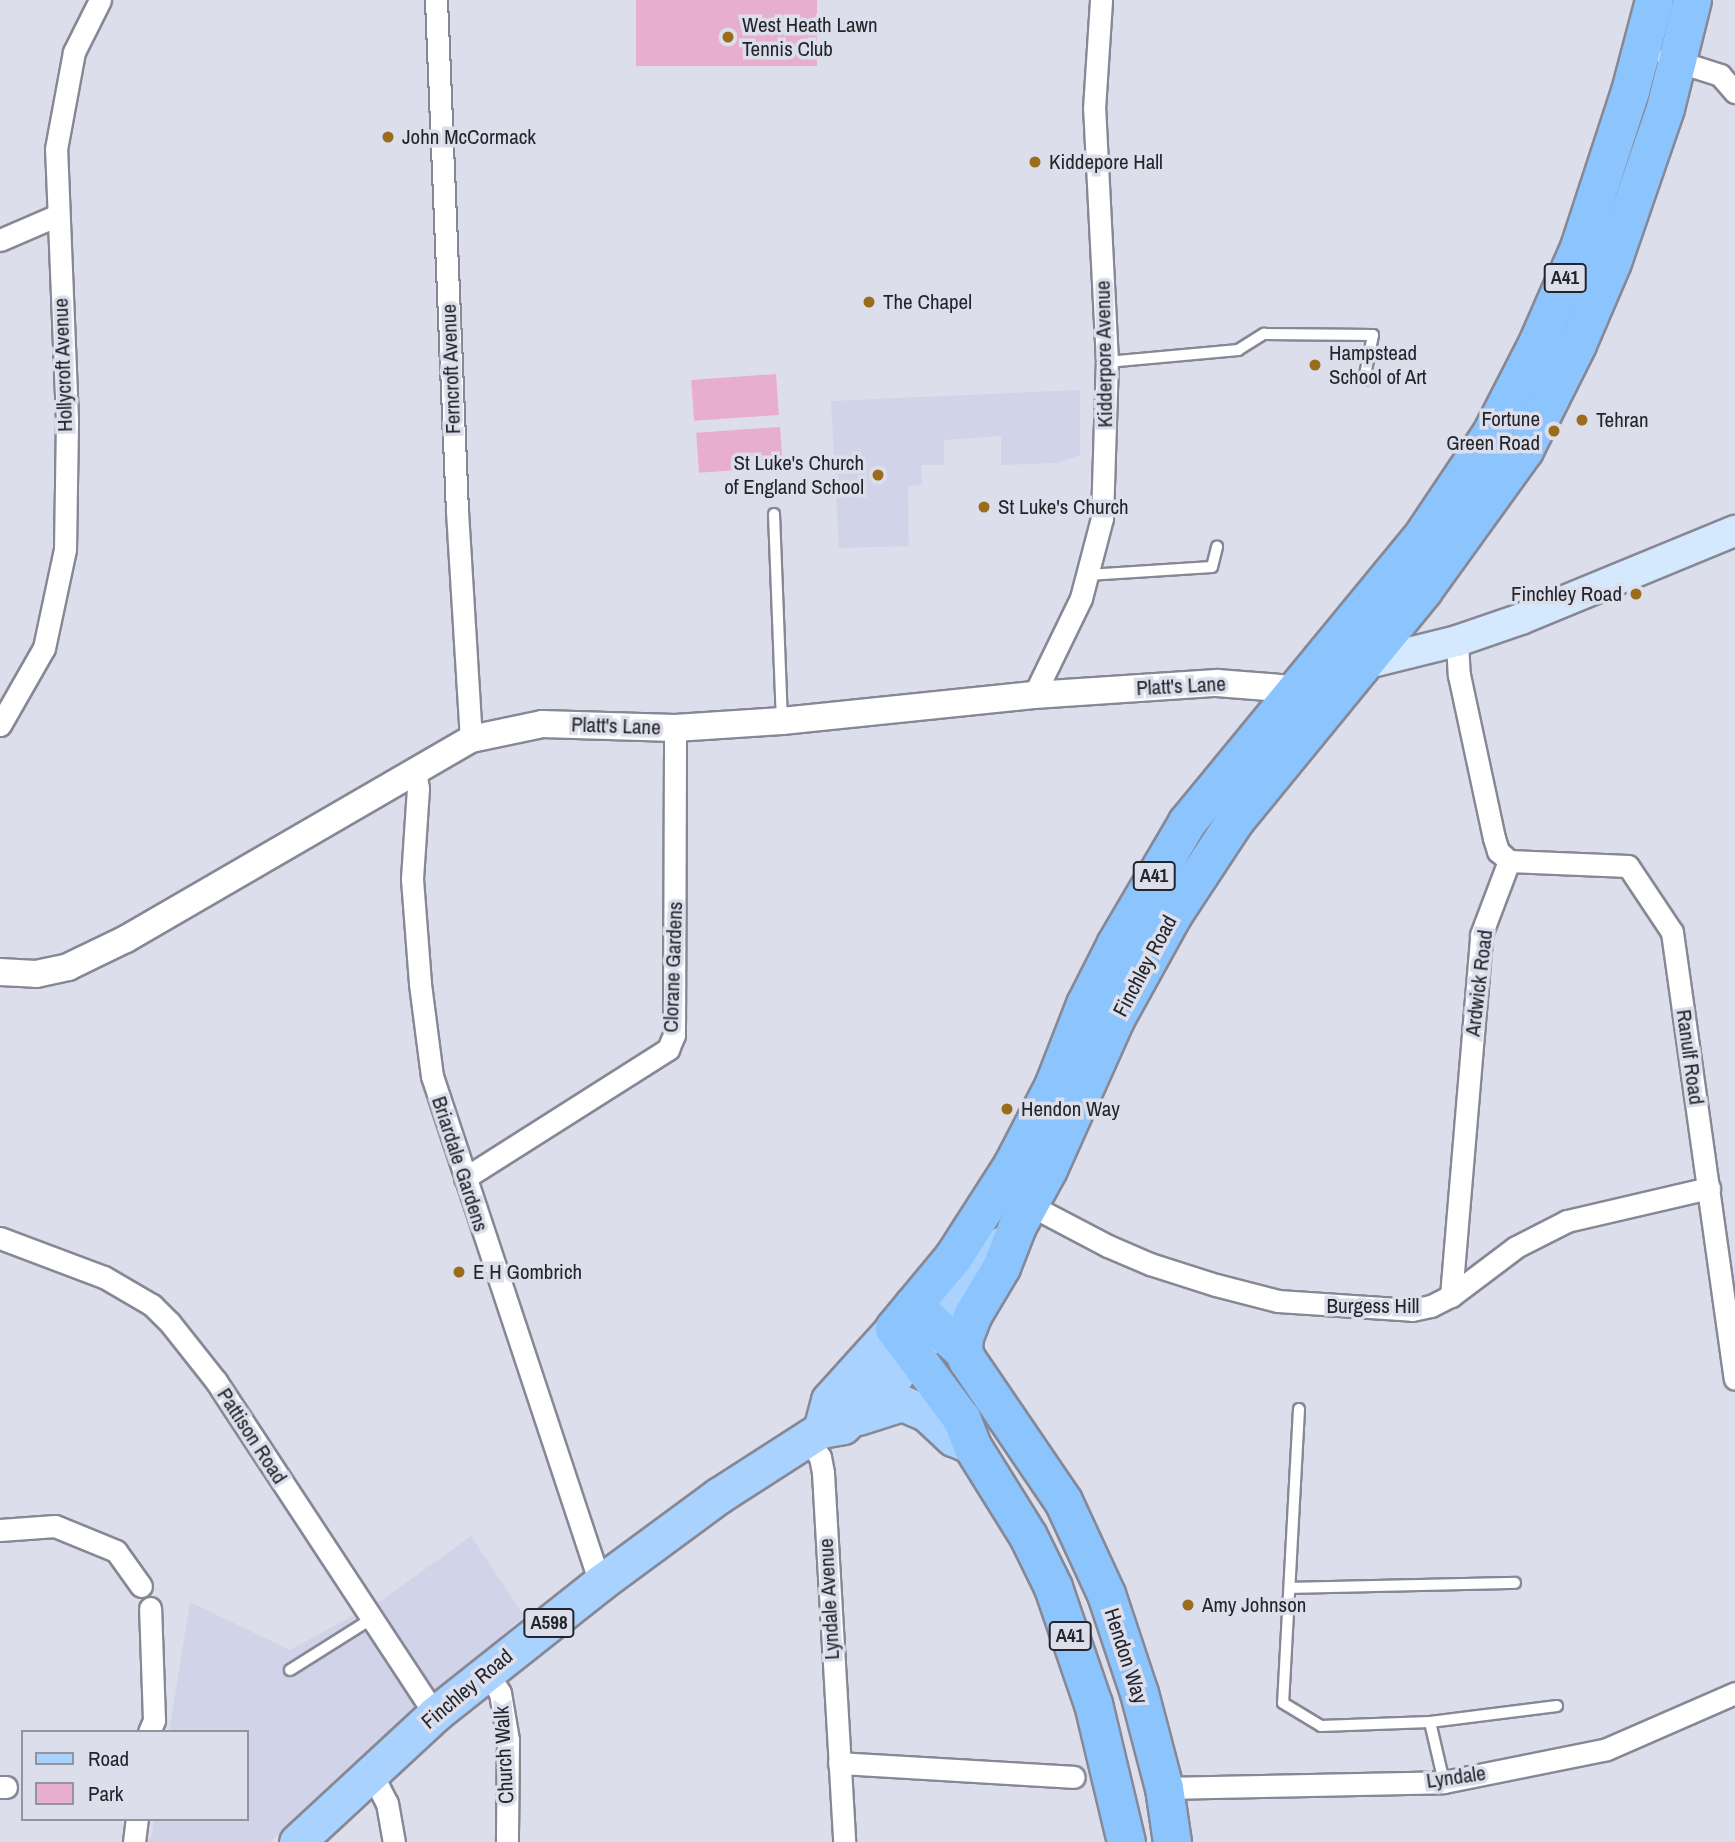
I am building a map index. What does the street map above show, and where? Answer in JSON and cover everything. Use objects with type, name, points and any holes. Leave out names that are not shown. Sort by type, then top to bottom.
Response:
[{"type":"highway","name":"Finchley Road","points":[[914,1328],[953,1258],[1012,1165],[1053,1086],[1085,1004],[1181,831],[1293,689],[1424,533],[1491,433],[1538,341],[1579,247],[1641,52],[1654,0]]},
{"type":"highway","name":"Finchley Road","points":[[1022,1215],[1048,1169],[1115,1019],[1172,914],[1235,820],[1423,590],[1524,450],[1552,397],[1612,262],[1679,60],[1692,0]]},
{"type":"highway","name":"A41","points":[[963,1351],[964,1337],[973,1314],[997,1276],[1022,1215]]},
{"type":"highway","name":"A41","points":[[914,1328],[961,1418],[972,1446],[1028,1536],[1053,1587],[1093,1704],[1126,1842]]},
{"type":"highway","name":"Hendon Way","points":[[914,1328],[963,1351],[976,1376],[1044,1470],[1082,1537],[1106,1594],[1139,1693],[1164,1788],[1172,1842]]},
{"type":"main road","points":[[1293,689],[1361,664],[1457,641],[1536,613],[1735,531]]},
{"type":"main road","name":"Finchley Road","points":[[298,1842],[435,1714],[600,1583],[693,1513],[824,1432],[895,1376],[914,1328],[1022,1215]]},
{"type":"main road","name":"A41","points":[[824,1432],[886,1406],[902,1403],[926,1413],[953,1438],[972,1446]]},
{"type":"street","name":"Hollycroft Avenue","points":[[0,725],[44,648],[65,549],[67,420],[55,149],[74,52],[100,0]]},
{"type":"street","name":"Ferncroft Avenue","points":[[436,0],[457,511],[471,739]]},
{"type":"street","name":"Kidderpore Avenue","points":[[1034,695],[1081,598],[1102,518],[1107,362],[1094,109],[1101,0]]},
{"type":"street","points":[[1641,52],[1679,60],[1720,75],[1735,92]]},
{"type":"street","points":[[0,240],[58,215]]},
{"type":"street","points":[[1457,641],[1459,675],[1494,838],[1498,851],[1509,861]]},
{"type":"street","name":"Platt's Lane","points":[[0,972],[36,974],[68,967],[126,939],[471,739],[542,724],[675,728],[782,722],[1034,695],[1232,683],[1293,689]]},
{"type":"street","name":"Clorane Gardens","points":[[465,1178],[668,1049],[674,1035],[675,728]]},
{"type":"street","name":"Briardale Gardens","points":[[415,770],[418,788],[412,879],[432,1076],[600,1583]]},
{"type":"street","name":"Ranulf Road","points":[[1509,861],[1628,866],[1672,932],[1735,1379]]},
{"type":"street","name":"Ardwick Road","points":[[1451,1296],[1481,935],[1509,861]]},
{"type":"street","name":"Burgess Hill","points":[[1022,1215],[1150,1264],[1278,1301],[1412,1310],[1431,1306],[1451,1296],[1516,1247],[1567,1221],[1709,1188]]},
{"type":"street","name":"Pattison Road","points":[[0,1238],[104,1277],[152,1305],[216,1381],[435,1714]]},
{"type":"street","name":"Lyndale Avenue","points":[[824,1432],[820,1457],[844,1842]]},
{"type":"street","points":[[0,1530],[55,1526],[116,1551],[141,1586]]},
{"type":"street","points":[[150,1608],[154,1720],[150,1730]]},
{"type":"street","name":"Church Walk","points":[[486,1672],[500,1693],[508,1740],[507,1842]]},
{"type":"street","name":"Lyndale","points":[[1164,1788],[1444,1782],[1607,1749],[1735,1693]]},
{"type":"street","points":[[839,1763],[1074,1777]]},
{"type":"street","points":[[372,1773],[387,1803],[394,1842]]},
{"type":"street","points":[[134,1842],[137,1821]]},
{"type":"lane","points":[[1107,362],[1238,350],[1264,334],[1373,335],[1364,380]]},
{"type":"lane","points":[[774,514],[782,722]]},
{"type":"lane","points":[[1088,575],[1212,567],[1217,547]]},
{"type":"lane","points":[[1299,1409],[1283,1703],[1321,1726],[1430,1722],[1557,1706]]},
{"type":"lane","points":[[1291,1588],[1515,1583]]},
{"type":"lane","points":[[290,1670],[371,1619]]},
{"type":"lane","points":[[1430,1722],[1444,1782]]},
{"type":"shaded area","name":"St Luke's Church of England School","points":[[1080,390],[1080,455],[1057,463],[1001,465],[1001,436],[944,440],[944,465],[921,465],[922,485],[908,486],[909,546],[839,548],[831,401]]},
{"type":"shaded area","points":[[471,1536],[524,1616],[270,1842],[144,1842],[151,1838],[154,1821],[248,1821],[248,1730],[169,1730],[190,1602],[290,1650],[385,1598]]},
{"type":"green space","name":"West Heath Lawn Tennis Club","points":[[636,0],[817,0],[817,66],[636,66]]},
{"type":"green space","points":[[776,374],[779,415],[694,421],[691,380]]},
{"type":"green space","points":[[780,427],[783,467],[699,473],[696,433]]},
{"type":"place","name":"West Heath Lawn Tennis Club","points":[[728,37]]},
{"type":"place","name":"John McCormack","points":[[388,137]]},
{"type":"place","name":"Kiddepore Hall","points":[[1035,162]]},
{"type":"place","name":"The Chapel","points":[[869,302]]},
{"type":"place","name":"Hampstead School of Art","points":[[1315,365]]},
{"type":"place","name":"Tehran","points":[[1582,420]]},
{"type":"place","name":"Fortune Green Road","points":[[1554,431]]},
{"type":"place","name":"St Luke's Church of England School","points":[[878,475]]},
{"type":"place","name":"St Luke's Church","points":[[984,507]]},
{"type":"place","name":"Finchley Road","points":[[1636,594]]},
{"type":"place","name":"Hendon Way","points":[[1007,1109]]},
{"type":"place","name":"E H Gombrich","points":[[459,1272]]},
{"type":"place","name":"Amy Johnson","points":[[1188,1605]]}]
